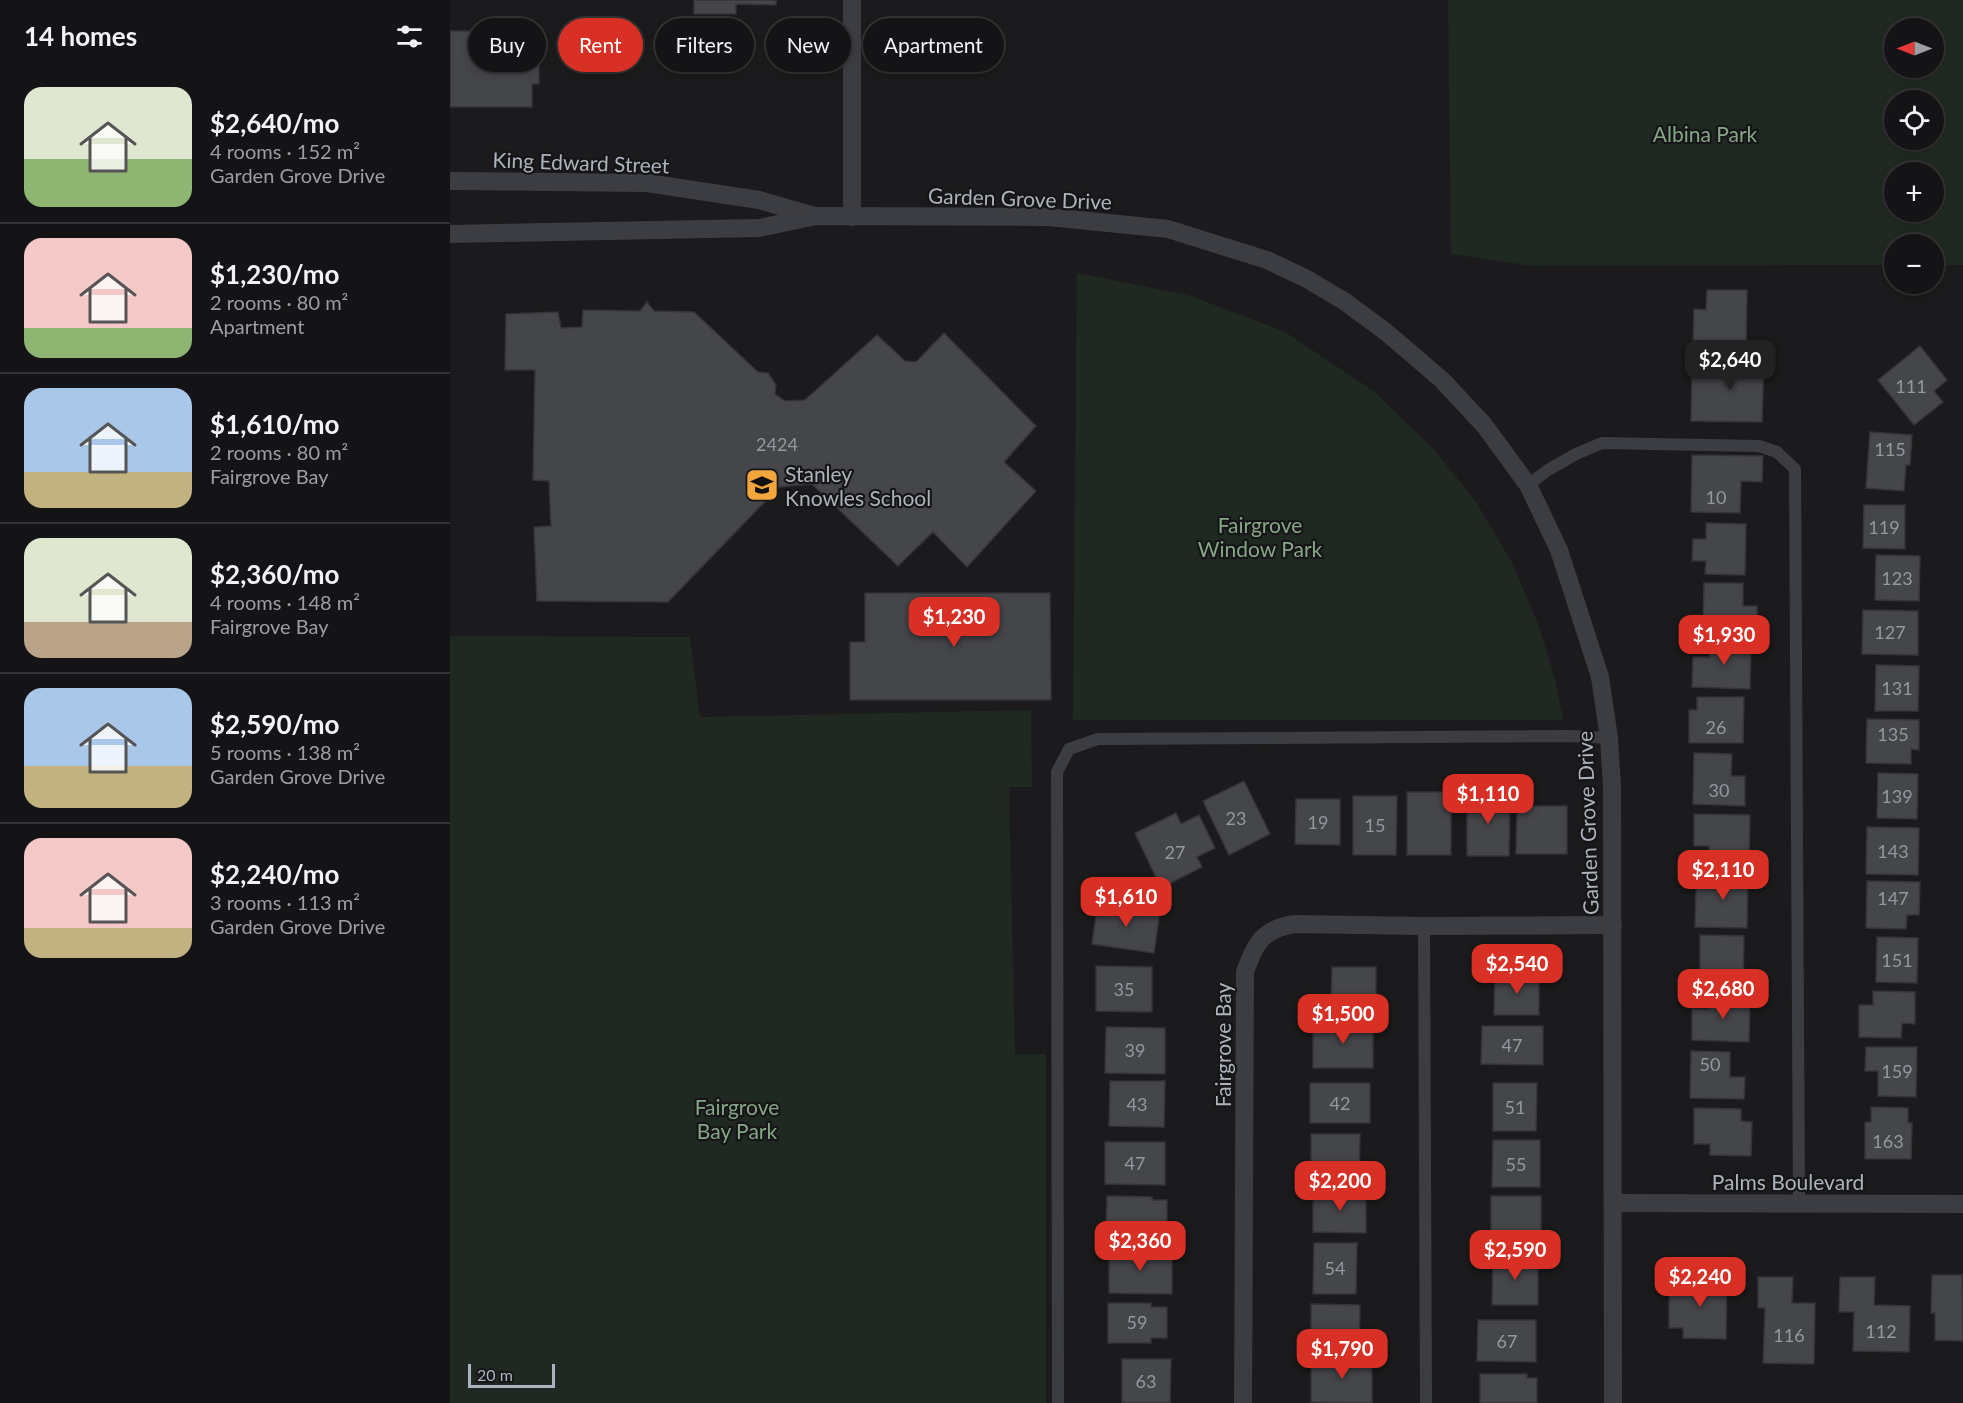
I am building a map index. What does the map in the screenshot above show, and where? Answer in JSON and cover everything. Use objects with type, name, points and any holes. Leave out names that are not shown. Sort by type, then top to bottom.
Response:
[{"type":"street","points":[[852,0],[852,217]]},
{"type":"street","name":"King Edward Street","points":[[450,181],[647,183],[759,200],[816,216]]},
{"type":"street","name":"King Edward Street","points":[[450,234],[759,228],[816,216],[852,217]]},
{"type":"street","name":"Garden Grove Drive","points":[[852,217],[1049,217],[1168,229],[1267,260],[1305,278],[1344,301],[1386,332],[1442,380],[1484,425],[1528,485],[1559,550],[1585,626],[1600,677],[1608,738],[1612,786],[1613,1403]]},
{"type":"street","name":"Fairgrove Bay","points":[[1243,1403],[1245,972],[1252,950],[1263,936],[1277,927],[1294,924],[1613,926]]},
{"type":"street","name":"Palms Boulevard","points":[[1614,1203],[1963,1204]]},
{"type":"lane","points":[[1528,485],[1548,470],[1602,443],[1759,446],[1777,452],[1795,469],[1799,1204]]},
{"type":"lane","points":[[1058,1403],[1058,772],[1069,749],[1098,738],[1558,736],[1608,738]]},
{"type":"lane","points":[[1424,926],[1426,1403]]},
{"type":"green space","name":"Albina Park","points":[[1448,0],[1963,0],[1963,265],[1944,265],[1944,234],[1884,234],[1884,265],[1533,266],[1451,254]]},
{"type":"green space","name":"Fairgrove Window Park","points":[[1077,273],[1191,296],[1285,332],[1375,392],[1436,452],[1476,502],[1511,561],[1538,624],[1555,679],[1563,720],[1073,720]]},
{"type":"green space","name":"Fairgrove Bay Park","points":[[450,636],[690,637],[700,717],[1031,710],[1032,787],[1009,787],[1015,1054],[1046,1054],[1046,1403],[450,1403]]},
{"type":"building","points":[[694,0],[776,0],[776,5],[736,4],[736,14],[694,14]]},
{"type":"building","points":[[450,31],[468,31],[468,72],[539,72],[539,84],[532,84],[532,107],[450,107]]},
{"type":"building","points":[[1707,290],[1747,290],[1746,348],[1693,347],[1694,309],[1706,310]]},
{"type":"building","points":[[647,302],[654,311],[694,312],[758,372],[768,373],[776,385],[775,394],[785,401],[805,400],[877,335],[905,361],[916,362],[944,333],[1036,426],[1004,462],[1036,491],[967,567],[933,532],[898,566],[812,484],[779,487],[668,602],[537,601],[534,527],[551,526],[549,481],[533,480],[535,370],[505,370],[506,314],[558,312],[561,328],[582,327],[583,310],[640,311]]},
{"type":"building","points":[[1920,346],[1947,380],[1934,391],[1943,402],[1914,425],[1878,380]]},
{"type":"building","points":[[1710,356],[1764,357],[1762,422],[1691,421],[1692,376],[1709,377]]},
{"type":"building","points":[[1870,432],[1912,435],[1910,465],[1906,465],[1904,491],[1866,488]]},
{"type":"building","points":[[1692,455],[1763,456],[1762,482],[1741,481],[1740,513],[1691,512]]},
{"type":"building","points":[[1864,505],[1905,505],[1905,549],[1863,548]]},
{"type":"building","points":[[1706,523],[1746,524],[1745,575],[1705,574],[1706,561],[1692,561],[1693,539],[1706,539]]},
{"type":"building","points":[[1876,555],[1920,556],[1919,601],[1875,600]]},
{"type":"building","points":[[1704,583],[1743,583],[1743,606],[1757,606],[1757,631],[1703,630]]},
{"type":"building","points":[[865,593],[1050,593],[1051,700],[850,700],[850,642],[865,642]]},
{"type":"building","points":[[1863,610],[1918,611],[1918,655],[1862,654]]},
{"type":"building","points":[[1710,639],[1751,640],[1750,689],[1692,687],[1693,657],[1709,657]]},
{"type":"building","points":[[1876,665],[1919,666],[1918,711],[1875,711]]},
{"type":"building","points":[[1697,697],[1744,697],[1743,743],[1689,743],[1689,710],[1697,710]]},
{"type":"building","points":[[1867,719],[1919,720],[1919,750],[1911,749],[1911,764],[1866,763]]},
{"type":"building","points":[[1694,753],[1732,754],[1731,776],[1745,776],[1745,806],[1693,804]]},
{"type":"building","points":[[1878,773],[1918,774],[1917,819],[1877,818]]},
{"type":"building","points":[[1244,781],[1270,834],[1229,855],[1203,801]]},
{"type":"building","points":[[1407,792],[1451,792],[1451,855],[1407,855]]},
{"type":"building","points":[[1467,795],[1510,795],[1509,856],[1467,856]]},
{"type":"building","points":[[1353,796],[1397,796],[1396,855],[1353,855]]},
{"type":"building","points":[[1296,799],[1340,799],[1340,845],[1295,844]]},
{"type":"building","points":[[1517,806],[1567,806],[1567,854],[1516,854]]},
{"type":"building","points":[[1176,813],[1181,824],[1199,815],[1215,848],[1197,857],[1202,867],[1161,888],[1135,833]]},
{"type":"building","points":[[1694,814],[1750,815],[1749,861],[1709,860],[1709,846],[1694,846]]},
{"type":"building","points":[[1867,827],[1919,828],[1918,875],[1866,874]]},
{"type":"building","points":[[1711,870],[1748,871],[1747,928],[1695,927],[1696,884],[1711,884]]},
{"type":"building","points":[[1867,881],[1920,882],[1919,915],[1907,915],[1906,929],[1866,928]]},
{"type":"building","points":[[1098,902],[1160,911],[1154,953],[1092,944]]},
{"type":"building","points":[[1700,935],[1744,936],[1743,986],[1704,985],[1705,971],[1700,971]]},
{"type":"building","points":[[1877,937],[1918,938],[1917,983],[1876,982]]},
{"type":"building","points":[[1096,966],[1152,967],[1152,1012],[1096,1011]]},
{"type":"building","points":[[1332,967],[1376,967],[1376,1009],[1331,1009]]},
{"type":"building","points":[[1495,975],[1539,975],[1539,1015],[1494,1015]]},
{"type":"building","points":[[1873,991],[1915,992],[1915,1024],[1902,1023],[1901,1038],[1859,1037],[1859,1005],[1873,1005]]},
{"type":"building","points":[[1710,996],[1750,997],[1749,1042],[1692,1040],[1692,1009],[1709,1009]]},
{"type":"building","points":[[1313,1021],[1373,1022],[1373,1068],[1313,1068]]},
{"type":"building","points":[[1482,1026],[1543,1026],[1543,1065],[1481,1064]]},
{"type":"building","points":[[1106,1027],[1165,1028],[1165,1074],[1105,1073]]},
{"type":"building","points":[[1866,1047],[1917,1047],[1916,1097],[1878,1096],[1878,1071],[1865,1071]]},
{"type":"building","points":[[1691,1051],[1730,1052],[1730,1077],[1745,1077],[1744,1099],[1690,1098]]},
{"type":"building","points":[[1110,1081],[1165,1081],[1164,1127],[1109,1126]]},
{"type":"building","points":[[1310,1083],[1370,1083],[1370,1123],[1310,1123]]},
{"type":"building","points":[[1493,1083],[1537,1083],[1536,1131],[1493,1131]]},
{"type":"building","points":[[1871,1107],[1908,1108],[1908,1123],[1912,1123],[1911,1159],[1865,1159],[1865,1122],[1871,1122]]},
{"type":"building","points":[[1694,1108],[1741,1109],[1741,1121],[1752,1122],[1751,1156],[1710,1155],[1710,1144],[1694,1144]]},
{"type":"building","points":[[1311,1134],[1360,1134],[1359,1181],[1311,1181]]},
{"type":"building","points":[[1493,1140],[1540,1140],[1540,1187],[1492,1187]]},
{"type":"building","points":[[1105,1142],[1165,1142],[1165,1185],[1105,1184]]},
{"type":"building","points":[[1313,1191],[1366,1191],[1366,1233],[1313,1232]]},
{"type":"building","points":[[1107,1196],[1152,1197],[1152,1200],[1167,1200],[1167,1230],[1151,1230],[1151,1238],[1106,1237]]},
{"type":"building","points":[[1491,1196],[1541,1196],[1541,1239],[1491,1239]]},
{"type":"building","points":[[1314,1243],[1357,1243],[1356,1294],[1313,1294]]},
{"type":"building","points":[[1109,1250],[1172,1251],[1172,1294],[1109,1293]]},
{"type":"building","points":[[1493,1257],[1538,1257],[1538,1305],[1492,1305]]},
{"type":"building","points":[[1694,1274],[1727,1275],[1726,1339],[1683,1338],[1683,1328],[1669,1328],[1669,1288],[1694,1288]]},
{"type":"building","points":[[1932,1275],[1962,1275],[1963,1341],[1935,1340],[1935,1313],[1931,1313]]},
{"type":"building","points":[[1758,1277],[1793,1277],[1792,1303],[1815,1303],[1814,1364],[1763,1363],[1765,1308],[1758,1308]]},
{"type":"building","points":[[1840,1277],[1875,1277],[1874,1305],[1910,1306],[1909,1352],[1853,1351],[1854,1312],[1839,1312]]},
{"type":"building","points":[[1108,1303],[1151,1303],[1151,1307],[1167,1307],[1167,1338],[1151,1338],[1151,1343],[1108,1343]]},
{"type":"building","points":[[1311,1304],[1360,1305],[1359,1349],[1311,1349]]},
{"type":"building","points":[[1478,1320],[1536,1320],[1536,1362],[1477,1361]]},
{"type":"building","points":[[1311,1358],[1372,1358],[1372,1403],[1311,1402]]},
{"type":"building","points":[[1122,1359],[1171,1359],[1170,1403],[1122,1403]]},
{"type":"building","points":[[1480,1374],[1527,1374],[1527,1378],[1537,1378],[1537,1403],[1480,1403]]},
{"type":"place","name":"Stanley Knowles School","points":[[762,485]]}]
